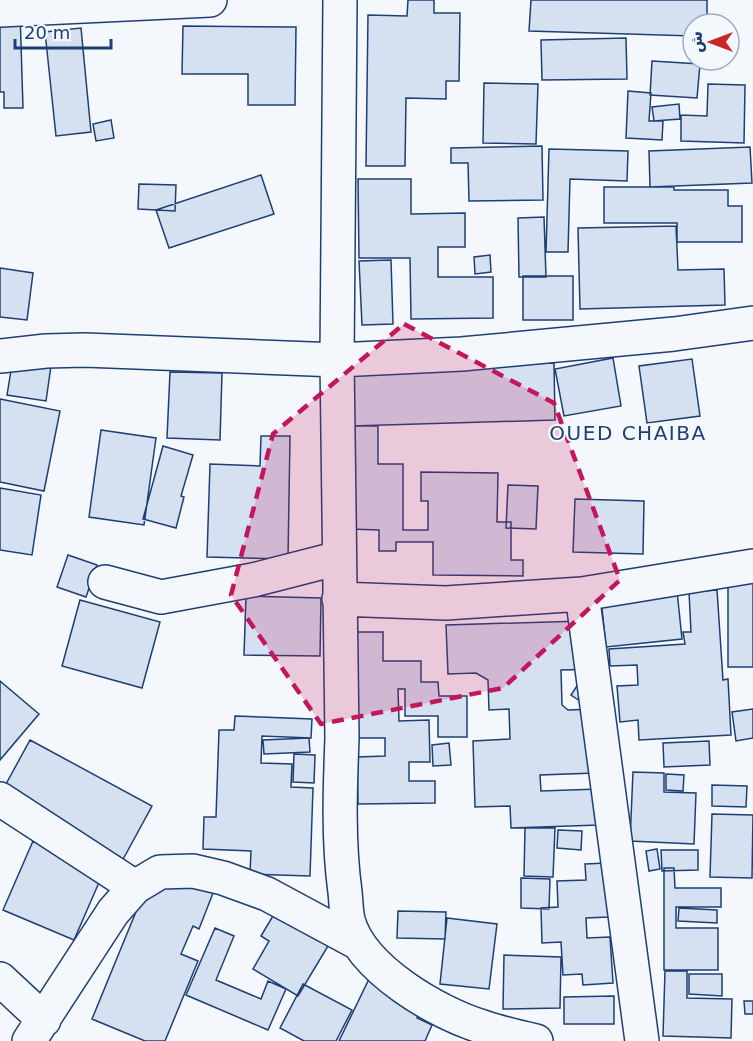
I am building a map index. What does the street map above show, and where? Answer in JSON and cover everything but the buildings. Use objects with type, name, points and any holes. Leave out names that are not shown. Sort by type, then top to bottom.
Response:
[{"type":"street","points":[[0,9],[210,0]]},
{"type":"street","points":[[340,0],[337,360],[342,738],[341,843],[348,920],[358,943]]},
{"type":"street","points":[[0,356],[85,350],[337,360],[462,354],[674,334],[753,323]]},
{"type":"street","points":[[105,582],[161,597],[253,580],[339,558]]},
{"type":"street","points":[[339,598],[446,603],[582,594],[753,566]]},
{"type":"street","points":[[582,594],[642,1041]]},
{"type":"street","points":[[0,799],[135,887]]},
{"type":"street","points":[[0,979],[37,1030],[102,929],[135,887],[160,872],[193,871],[223,878],[267,894],[358,943],[395,980],[437,1007],[481,1027],[536,1041]]},
{"type":"highlighted area","points":[[404,324],[554,403],[620,580],[503,688],[321,724],[231,595],[273,434]]},
{"type":"district","name":"OUED CHAIBA","points":[[628,433]]}]
